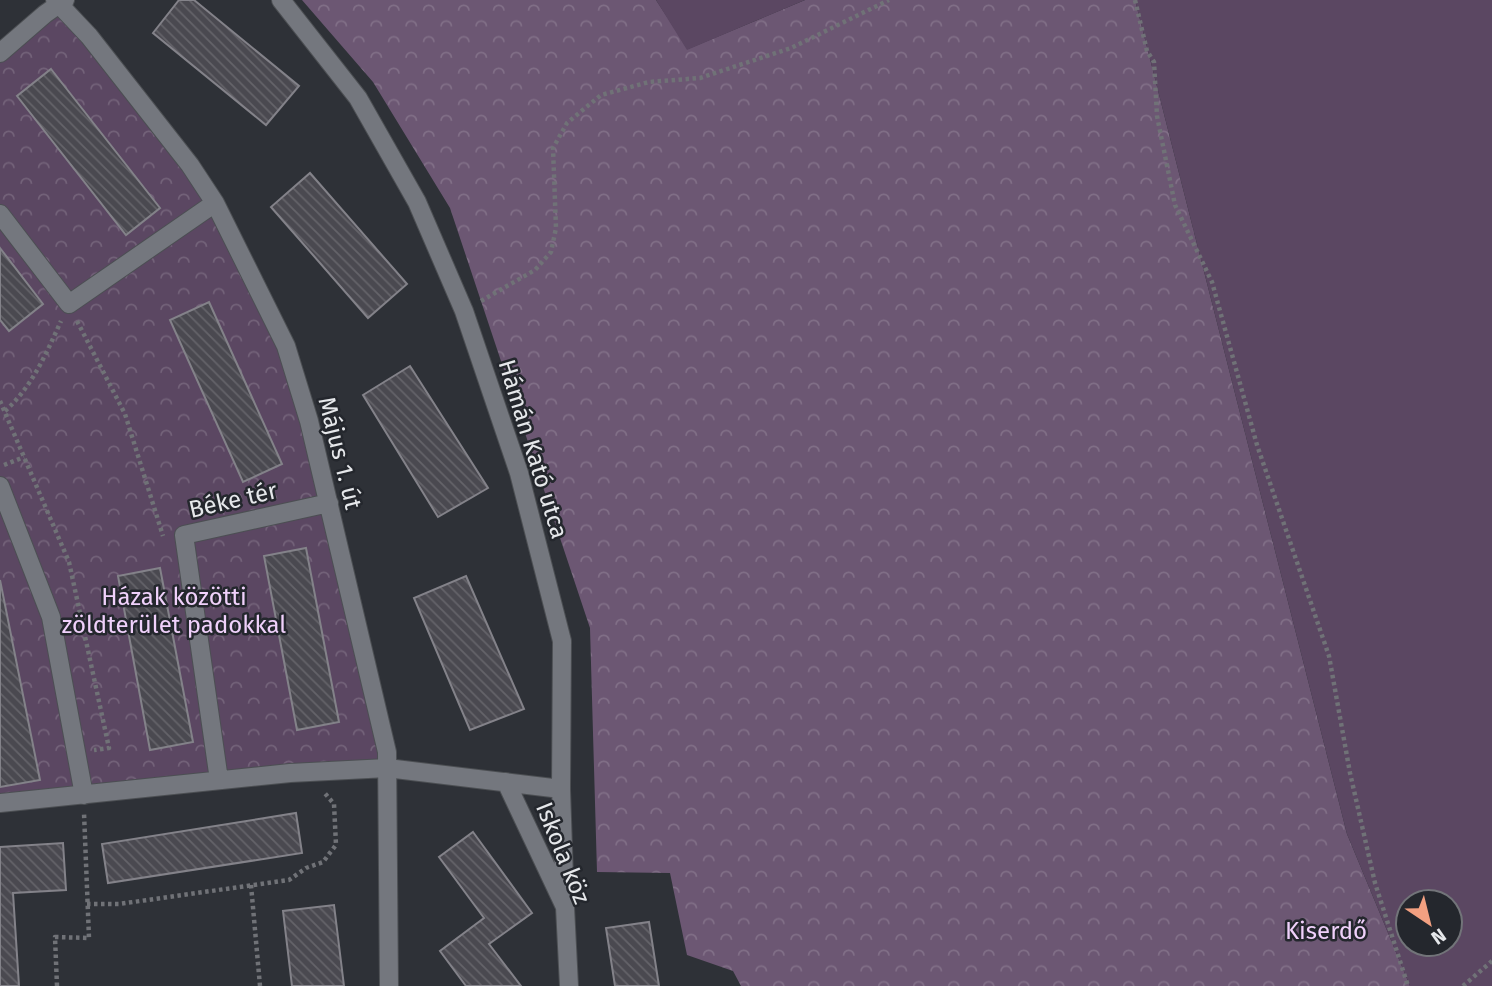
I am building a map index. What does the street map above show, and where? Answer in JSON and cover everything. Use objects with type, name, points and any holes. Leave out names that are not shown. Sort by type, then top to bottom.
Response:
[{"type":"street","name":"Hámán Kató utca","points":[[281,0],[358,98],[417,202],[464,311],[519,473],[562,640],[561,789],[565,907]]},
{"type":"street","points":[[0,53],[60,1]]},
{"type":"street","name":"Május 1. út","points":[[60,1],[170,138],[215,203],[286,346],[309,421],[387,752],[389,986]]},
{"type":"street","points":[[0,214],[69,304],[215,203]]},
{"type":"street","points":[[0,486],[51,617],[84,795]]},
{"type":"street","name":"Béke tér","points":[[219,780],[184,535],[329,503]]},
{"type":"street","points":[[0,803],[290,773],[387,768],[561,789]]},
{"type":"street","name":"Iskola köz","points":[[506,782],[565,907],[569,986]]},
{"type":"path","points":[[464,311],[535,270],[551,252],[556,228],[553,148],[566,123],[601,95],[649,82],[700,78],[752,61],[790,48],[889,0]]},
{"type":"path","points":[[1135,0],[1147,51],[1154,62],[1157,116],[1175,205],[1212,282],[1257,445],[1329,656],[1350,773],[1375,883],[1408,986]]},
{"type":"path","points":[[5,411],[18,399],[44,359],[69,304]]},
{"type":"path","points":[[69,304],[125,414],[164,542]]},
{"type":"path","points":[[0,401],[69,562],[109,748]]},
{"type":"path","points":[[0,467],[24,457]]},
{"type":"path","points":[[57,986],[55,937],[89,938],[84,795]]},
{"type":"path","points":[[87,905],[119,904],[289,880],[306,868],[323,862],[336,845],[336,819]]},
{"type":"path","points":[[251,884],[260,986]]},
{"type":"path","points":[[1463,986],[1492,961]]},
{"type":"green space","name":"Kiserdő","points":[[302,0],[656,0],[688,49],[805,0],[1135,0],[1347,834],[1394,947],[1394,958],[1398,958],[1410,986],[741,986],[733,971],[687,955],[670,873],[597,872],[590,628],[450,208],[373,82]]},
{"type":"green space","points":[[656,0],[805,0],[687,50]]},
{"type":"green space","points":[[1135,0],[1492,0],[1492,986],[1410,986],[1398,958],[1464,958],[1464,888],[1394,888],[1394,947],[1347,834]]},
{"type":"green space","name":"Házak közötti zöldterület padokkal","points":[[59,4],[223,217],[297,382],[387,768],[0,803],[0,57]]},
{"type":"building","points":[[179,0],[194,0],[299,86],[266,125],[153,33]]},
{"type":"building","points":[[51,69],[160,208],[126,235],[17,96]]},
{"type":"building","points":[[310,173],[407,284],[368,318],[271,207]]},
{"type":"building","points":[[0,248],[43,304],[9,331],[0,320]]},
{"type":"building","points":[[209,302],[282,464],[243,482],[170,320]]},
{"type":"building","points":[[410,366],[488,488],[438,517],[363,395]]},
{"type":"building","points":[[306,548],[339,722],[297,730],[264,556]]},
{"type":"building","points":[[160,568],[193,742],[150,750],[118,576]]},
{"type":"building","points":[[466,576],[524,709],[470,730],[414,598]]},
{"type":"building","points":[[0,580],[40,780],[0,787]]},
{"type":"building","points":[[296,813],[302,853],[108,883],[102,844]]},
{"type":"building","points":[[473,832],[532,913],[489,944],[521,986],[466,986],[440,951],[484,918],[439,857]]},
{"type":"building","points":[[63,843],[66,890],[13,893],[19,986],[0,986],[0,847]]},
{"type":"building","points":[[334,905],[344,986],[292,986],[283,911]]},
{"type":"building","points":[[649,922],[659,986],[615,986],[606,928]]}]
